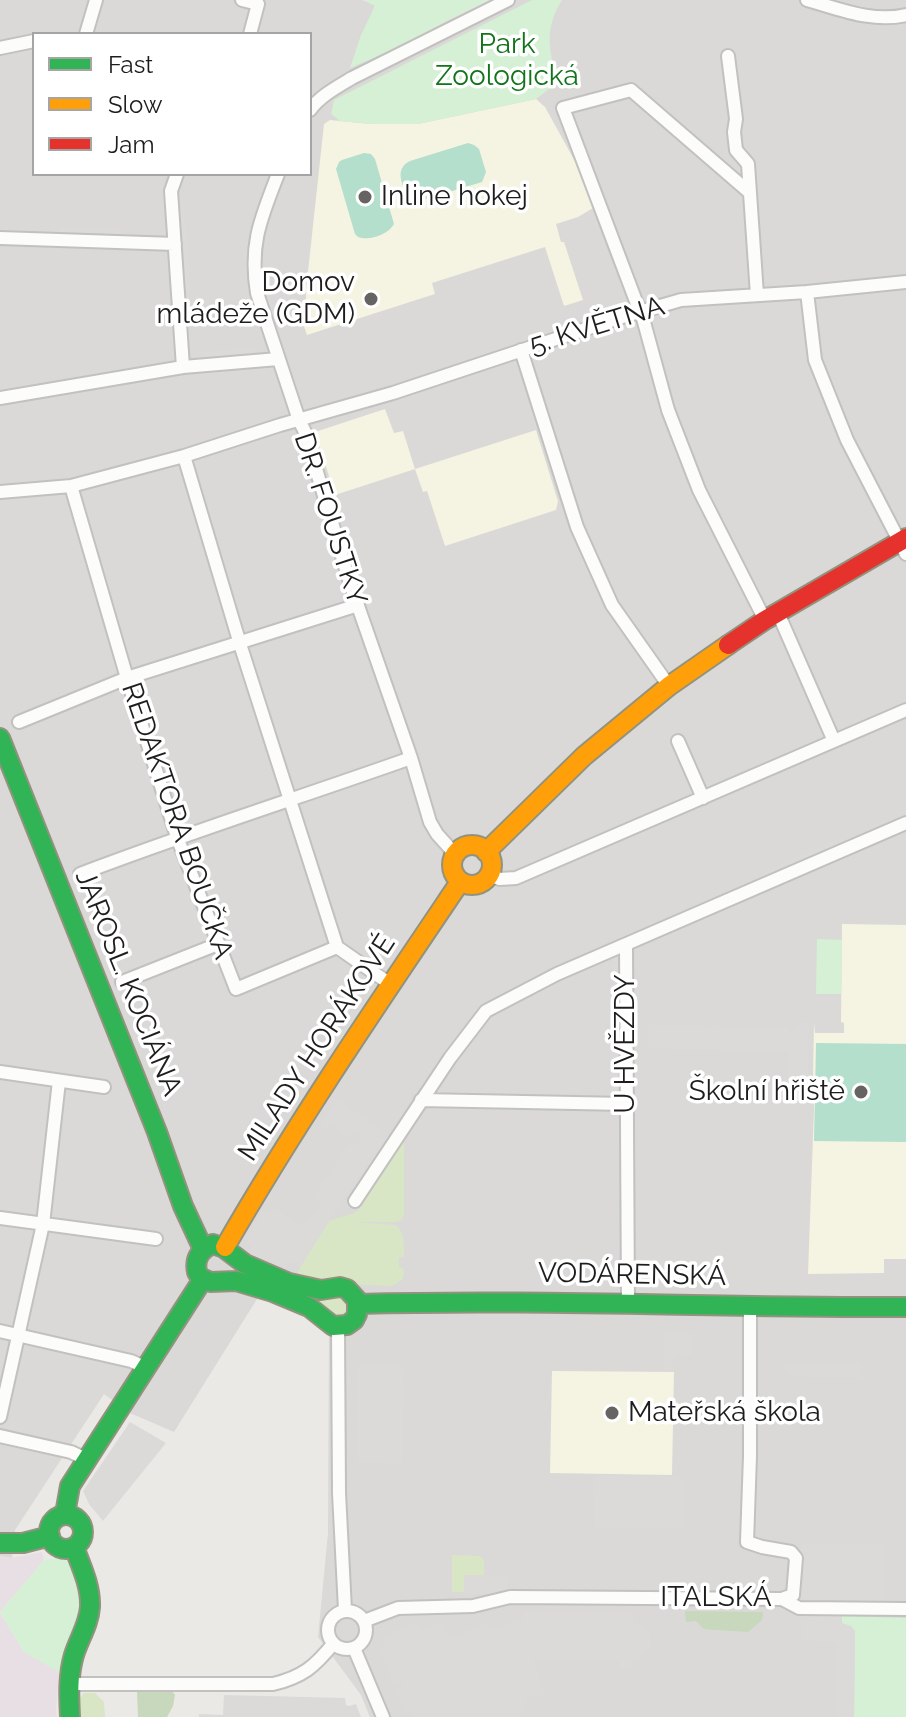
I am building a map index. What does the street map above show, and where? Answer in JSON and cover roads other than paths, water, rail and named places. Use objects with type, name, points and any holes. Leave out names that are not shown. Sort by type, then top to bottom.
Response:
[{"type":"main road","points":[[486,852],[584,756],[669,686],[771,616],[904,545]]},
{"type":"main road","name":"JAROSL. KOCIÁNA","points":[[0,738],[157,1132],[176,1190],[203,1249]]},
{"type":"main road","points":[[473,845],[486,852],[492,862],[489,875],[480,884],[460,882],[452,871],[455,854],[461,848],[473,845]]},
{"type":"main road","name":"MILADY HORÁKOVÉ","points":[[225,1247],[390,984],[460,882]]},
{"type":"main road","points":[[213,1244],[225,1247],[237,1260],[285,1280],[321,1290],[344,1288],[353,1294],[358,1311],[348,1325],[338,1327],[327,1324],[313,1309],[267,1290],[234,1281],[213,1283],[203,1279],[196,1266],[198,1255],[213,1244]]},
{"type":"main road","points":[[65,1514],[70,1486],[203,1279]]},
{"type":"main road","name":"VODÁRENSKÁ","points":[[358,1304],[486,1301],[906,1307]]},
{"type":"main road","points":[[65,1514],[78,1519],[83,1527],[81,1540],[74,1547],[61,1548],[54,1544],[49,1531],[52,1521],[65,1514]]},
{"type":"main road","points":[[0,1543],[23,1543],[50,1536]]},
{"type":"main road","points":[[70,1717],[69,1684],[74,1656],[90,1608],[86,1582],[74,1547]]},
{"type":"street","points":[[87,32],[96,0]]},
{"type":"street","points":[[242,0],[258,4],[251,32]]},
{"type":"street","points":[[312,105],[352,78],[508,0]]},
{"type":"street","points":[[807,0],[866,17],[895,18],[906,15]]},
{"type":"street","points":[[0,48],[32,41]]},
{"type":"street","points":[[728,56],[736,119],[736,150],[748,164],[757,295]]},
{"type":"street","points":[[749,192],[631,90],[563,108],[641,311],[668,410],[699,490],[771,616],[834,741]]},
{"type":"street","points":[[176,176],[171,191],[183,367]]},
{"type":"street","name":"DR. FOUSTKY","points":[[277,176],[259,224],[254,255],[257,293],[305,432],[430,822],[455,854]]},
{"type":"street","points":[[0,238],[175,244]]},
{"type":"street","name":"5. KVĚTNA","points":[[0,492],[71,486],[184,456],[393,393],[681,300],[906,282]]},
{"type":"street","points":[[807,292],[815,360],[847,440],[904,545]]},
{"type":"street","points":[[521,350],[577,527],[612,605],[669,686]]},
{"type":"street","points":[[0,398],[183,367],[278,359]]},
{"type":"street","points":[[184,456],[240,644],[337,947],[390,984]]},
{"type":"street","name":"REDAKTORA BOUČKA","points":[[71,486],[177,837],[236,989],[337,947]]},
{"type":"street","points":[[19,722],[127,678],[358,605]]},
{"type":"street","points":[[489,875],[500,879],[516,878],[906,710]]},
{"type":"street","points":[[678,741],[703,798]]},
{"type":"street","points":[[80,874],[177,837],[411,758]]},
{"type":"street","name":"U HVĚZDY","points":[[628,1304],[626,945],[906,823]]},
{"type":"street","points":[[122,982],[218,944]]},
{"type":"street","points":[[355,1201],[421,1100],[486,1011],[557,974],[626,945]]},
{"type":"street","points":[[0,1072],[104,1087]]},
{"type":"street","points":[[0,1417],[43,1224],[59,1081]]},
{"type":"street","points":[[421,1100],[626,1104]]},
{"type":"street","points":[[0,1218],[156,1239]]},
{"type":"street","name":"ITALSKÁ","points":[[364,1621],[398,1608],[473,1606],[502,1598],[787,1597],[796,1558],[791,1552],[747,1542],[750,1305]]},
{"type":"street","points":[[338,1327],[339,1493],[345,1610]]},
{"type":"street","points":[[0,1331],[131,1361],[145,1367]]},
{"type":"street","points":[[0,1436],[71,1452],[86,1459]]},
{"type":"street","points":[[787,1597],[799,1608],[906,1609]]},
{"type":"street","points":[[345,1610],[355,1612],[364,1621],[364,1638],[354,1648],[343,1649],[333,1644],[328,1634],[328,1623],[335,1614],[345,1610]]},
{"type":"street","points":[[69,1684],[273,1684],[290,1680],[310,1669],[333,1644]]},
{"type":"street","points":[[354,1648],[383,1717]]},
{"type":"place","name":"Inline hokej","points":[[365,197]]},
{"type":"place","name":"Domov mládeže (GDM)","points":[[371,299]]},
{"type":"place","name":"Školní hřiště","points":[[861,1092]]},
{"type":"place","name":"Mateřská škola","points":[[612,1413]]},
{"type":"park label","name":"Park Zoologická","points":[[507,61]]}]
